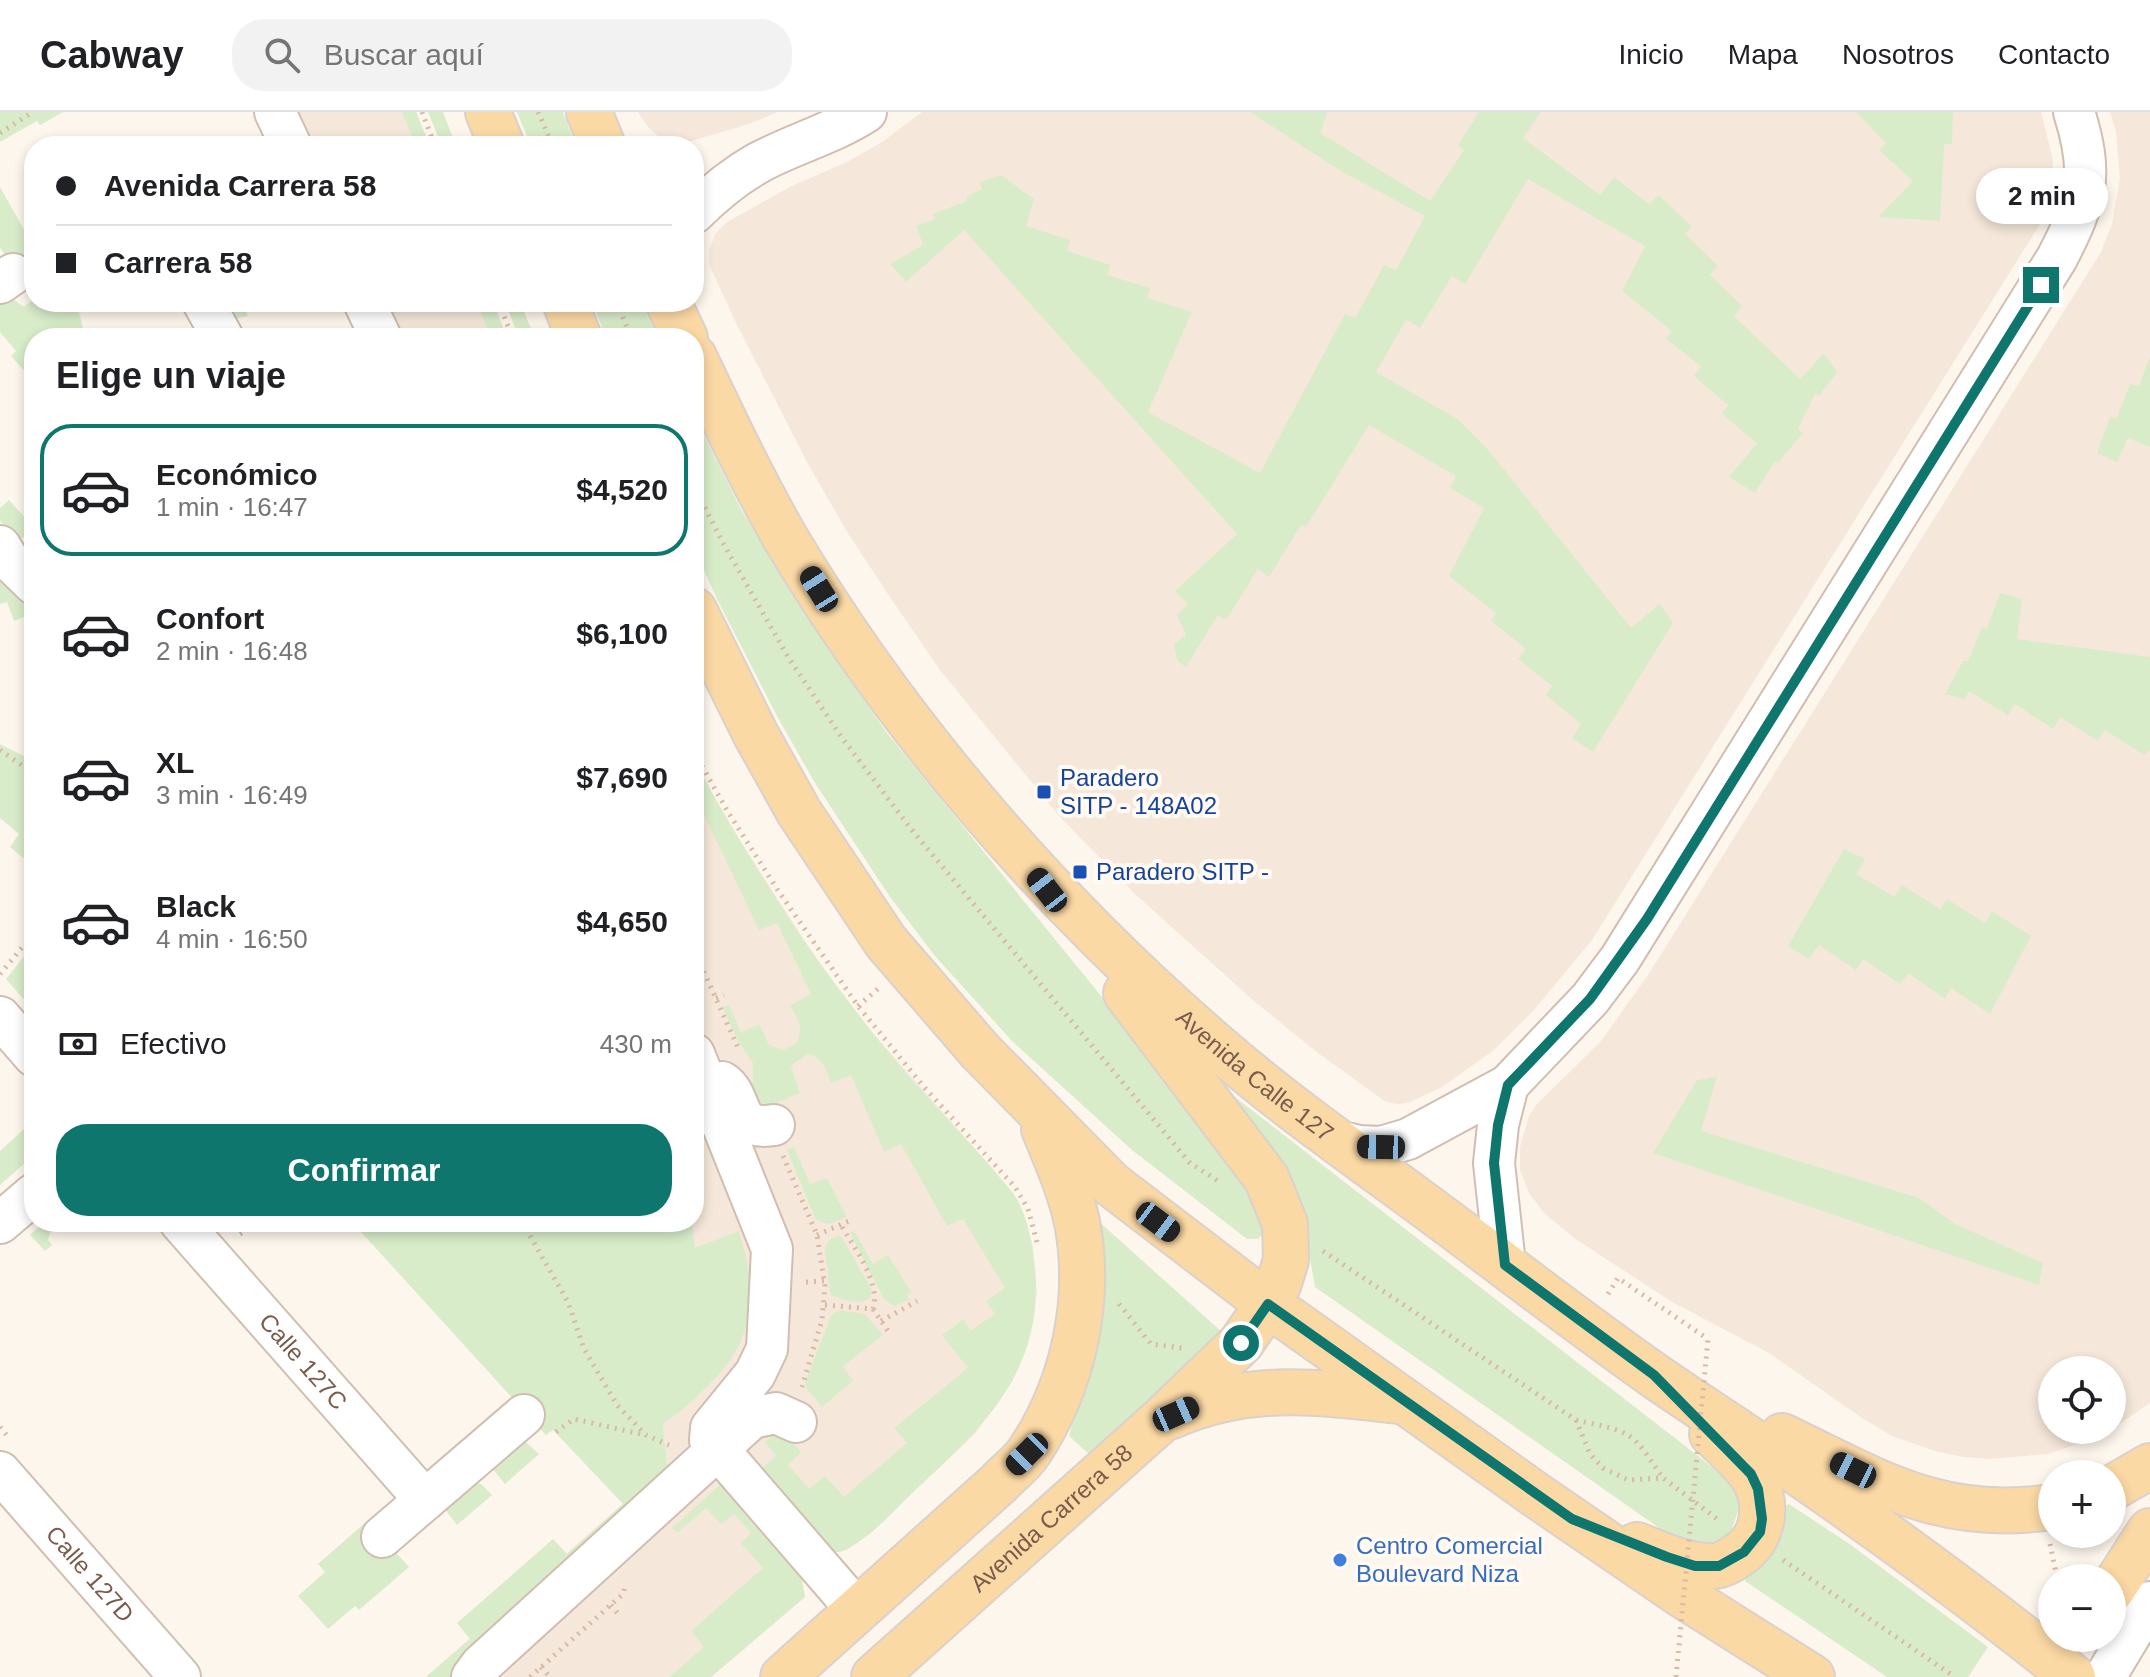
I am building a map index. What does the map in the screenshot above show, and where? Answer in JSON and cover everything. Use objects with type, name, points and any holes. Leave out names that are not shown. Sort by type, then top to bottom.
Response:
[{"type":"main road","points":[[488,112],[498,136]]},
{"type":"main road","name":"Avenida Calle 127","points":[[704,378],[785,536],[852,642],[1009,842],[1069,906],[1186,1019],[1230,1058],[1337,1141],[1654,1375],[2068,1665]]},
{"type":"main road","points":[[704,630],[756,735],[799,812],[886,942],[980,1051],[1111,1184],[1268,1304],[1572,1519],[1682,1595],[1812,1677]]},
{"type":"main road","name":"Avenida Carrera 58","points":[[874,1677],[1159,1422],[1241,1343],[1268,1304],[1286,1260],[1285,1224],[1267,1179],[1233,1130],[1009,842]]},
{"type":"main road","points":[[783,1677],[1027,1454],[1052,1411],[1071,1360],[1081,1312],[1082,1269],[1077,1224],[1067,1183],[1037,1112]]},
{"type":"main road","points":[[1654,1375],[1881,1484],[1918,1498],[1944,1505],[2003,1512],[2038,1508]]},
{"type":"main road","points":[[1572,1519],[1695,1566],[1719,1566],[1730,1561],[1744,1552],[1760,1532],[1762,1505],[1751,1474],[1654,1375]]},
{"type":"main road","points":[[1159,1422],[1194,1406],[1258,1392],[1327,1392],[1405,1401]]},
{"type":"main road","points":[[2126,1480],[2150,1466]]},
{"type":"main road","points":[[2126,1568],[2150,1531]]},
{"type":"main road","points":[[1682,1595],[1764,1677]]},
{"type":"street","points":[[275,112],[286,136]]},
{"type":"street","points":[[704,204],[729,182],[758,163],[847,124],[866,112]]},
{"type":"street","points":[[1337,1141],[1381,1147],[1408,1139],[1508,1085],[1590,999],[1632,909],[2057,258],[2086,190],[2084,144],[2074,112]]},
{"type":"street","points":[[704,168],[758,163]]},
{"type":"street","points":[[0,546],[24,574]]},
{"type":"street","points":[[0,1017],[24,1045]]},
{"type":"street","points":[[704,1073],[727,1084],[746,1121],[763,1127],[774,1125]]},
{"type":"street","points":[[704,1079],[772,1249],[767,1349],[755,1374],[711,1428],[707,1461]]},
{"type":"street","points":[[1505,1265],[1494,1163],[1498,1125],[1508,1085]]},
{"type":"street","points":[[0,1223],[24,1203]]},
{"type":"street","name":"Calle 127C","points":[[189,1232],[425,1500]]},
{"type":"street","points":[[472,1677],[481,1665],[752,1418],[764,1414],[786,1415],[796,1422]]},
{"type":"street","points":[[382,1537],[524,1415]]},
{"type":"street","points":[[707,1461],[857,1610]]},
{"type":"street","name":"Calle 127D","points":[[0,1472],[180,1677]]},
{"type":"street","points":[[2105,1677],[2150,1602]]},
{"type":"path","points":[[0,133],[33,112]]},
{"type":"path","points":[[422,112],[431,136]]},
{"type":"path","points":[[538,112],[549,136]]},
{"type":"path","points":[[0,750],[24,767]]},
{"type":"path","points":[[704,769],[771,880],[858,1006],[924,1087],[1015,1187],[1028,1209],[1041,1257]]},
{"type":"path","points":[[0,974],[24,945]]},
{"type":"path","points":[[704,972],[744,1060],[704,1070]]},
{"type":"path","points":[[716,998],[724,995]]},
{"type":"path","points":[[817,1235],[849,1221]]},
{"type":"path","points":[[841,1225],[874,1287],[876,1300],[873,1309]]},
{"type":"path","points":[[528,1232],[568,1302],[584,1349],[610,1394],[646,1435]]},
{"type":"path","points":[[1607,1295],[1618,1278],[1708,1339],[1676,1677]]},
{"type":"path","points":[[1113,1297],[1151,1344],[1187,1349]]},
{"type":"path","points":[[881,1321],[917,1301]]},
{"type":"path","points":[[825,1305],[873,1309]]},
{"type":"path","points":[[873,1309],[888,1331]]},
{"type":"path","points":[[524,1415],[545,1439],[574,1419],[646,1435],[707,1461]]},
{"type":"path","points":[[1576,1420],[1627,1432],[1643,1446],[1663,1478]]},
{"type":"path","points":[[1782,1559],[1955,1677]]},
{"type":"path","points":[[530,1677],[623,1594],[625,1583]]},
{"type":"path","points":[[611,1605],[618,1614]]},
{"type":"path","points":[[541,1667],[548,1675]]},
{"type":"shaded area","points":[[263,112],[416,112],[426,136],[275,136]]},
{"type":"shaded area","points":[[638,112],[778,112],[704,137],[658,136]]},
{"type":"shaded area","points":[[922,112],[2041,112],[2053,160],[2052,190],[2042,221],[1592,940],[1534,1010],[1494,1050],[1442,1087],[1408,1103],[1397,1104],[1386,1102],[1255,1002],[1135,894],[1060,817],[940,670],[849,535],[808,464],[735,321],[709,264],[709,250],[716,233],[727,222],[792,186],[849,161],[882,142]]},
{"type":"shaded area","points":[[2110,112],[2150,112],[2150,1403],[2126,1419],[2126,1356],[2038,1356],[2038,1444],[2077,1444],[2048,1454],[1989,1459],[1964,1457],[1938,1452],[1892,1436],[1769,1353],[1672,1302],[1574,1238],[1544,1213],[1529,1193],[1520,1170],[1520,1147],[1529,1116],[1536,1105],[1601,1041],[1648,975],[2101,252],[2112,224],[2120,178],[2116,132]]},
{"type":"shaded area","points":[[361,312],[497,312],[503,328],[368,328]]},
{"type":"shaded area","points":[[704,779],[723,814],[815,957],[872,1032],[1019,1202],[1033,1246],[1037,1293],[1025,1351],[1012,1382],[975,1434],[884,1520],[847,1550],[835,1552],[758,1464],[754,1467],[728,1495],[802,1580],[805,1597],[711,1677],[426,1677],[667,1465],[663,1423],[695,1248],[693,1232],[704,1232]]},
{"type":"green space","points":[[0,112],[63,112],[40,125],[37,121],[0,142]]},
{"type":"green space","points":[[402,112],[416,112],[426,136],[412,136]]},
{"type":"green space","points":[[428,112],[443,112],[452,136],[438,136]]},
{"type":"green space","points":[[517,112],[563,112],[572,136],[527,136]]},
{"type":"green space","points":[[1250,112],[1328,112],[1320,133],[1430,201],[1464,150],[1458,145],[1479,112],[1541,112],[1523,138],[1600,195],[1614,177],[1649,204],[1659,195],[1692,227],[1685,234],[1718,266],[1710,275],[1742,306],[1734,316],[1800,379],[1824,353],[1837,372],[1819,396],[1815,394],[1798,429],[1803,433],[1778,463],[1775,461],[1755,493],[1729,477],[1757,443],[1722,414],[1728,405],[1694,376],[1701,366],[1666,339],[1672,331],[1622,291],[1645,246],[1528,179],[1465,284],[1452,276],[1420,328],[1406,320],[1376,372],[1459,420],[1489,451],[1631,628],[1660,604],[1673,623],[1593,752],[1572,738],[1581,724],[1546,695],[1552,686],[1518,659],[1526,649],[1491,621],[1496,613],[1449,576],[1484,508],[1450,488],[1456,476],[1369,425],[1306,527],[1301,525],[1269,577],[1258,569],[1226,620],[1218,615],[1186,667],[1177,661],[1174,644],[1186,635],[1177,615],[1188,604],[1175,591],[1237,534],[964,230],[906,282],[890,264],[923,245],[916,226],[935,219],[933,214],[967,201],[967,196],[982,189],[980,182],[1001,175],[1034,199],[1026,226],[1070,240],[1067,251],[1110,265],[1107,275],[1150,288],[1147,298],[1192,312],[1148,412],[1260,473],[1345,314],[1355,318],[1384,265],[1396,270],[1425,216],[1339,170]]},
{"type":"green space","points":[[1856,112],[1953,112],[1952,144],[1944,144],[1940,221],[1878,217],[1913,181],[1879,150],[1886,143]]},
{"type":"green space","points":[[0,187],[24,230],[24,280],[0,248]]},
{"type":"green space","points":[[9,296],[24,307],[24,312],[79,312],[83,328],[24,328],[24,370],[11,356],[16,351],[0,332],[0,298]]},
{"type":"green space","points":[[224,312],[246,312],[248,316],[228,320]]},
{"type":"green space","points":[[481,312],[497,312],[503,328],[487,328]]},
{"type":"green space","points":[[509,312],[524,312],[531,328],[515,328]]},
{"type":"green space","points":[[596,312],[646,312],[653,328],[602,328]]},
{"type":"green space","points":[[2150,356],[2150,447],[2128,438],[2117,462],[2097,453],[2110,417],[2117,418],[2130,384],[2139,386]]},
{"type":"green space","points":[[704,435],[741,509],[772,561],[887,733],[1251,1180],[1264,1233],[1258,1239],[1247,1239],[1132,1150],[1012,1041],[935,956],[890,897],[815,783],[704,570]]},
{"type":"green space","points":[[9,500],[24,517],[24,537],[18,539],[0,521],[0,508]]},
{"type":"green space","points":[[0,575],[24,595],[24,617],[14,621],[7,602],[0,604]]},
{"type":"green space","points":[[2000,593],[2022,599],[2017,639],[2150,657],[2150,750],[2144,755],[2105,730],[2098,741],[2060,717],[2053,729],[2015,704],[2008,715],[1969,691],[1965,699],[1945,694],[1963,661],[1968,661],[1982,627],[1987,628]]},
{"type":"green space","points":[[0,744],[24,756],[24,859],[10,847],[19,834],[0,818]]},
{"type":"green space","points":[[704,778],[755,865],[847,1000],[889,1053],[1013,1193],[1026,1220],[1035,1269],[1035,1305],[1030,1337],[1019,1367],[1004,1394],[964,1443],[880,1525],[861,1541],[840,1552],[835,1552],[762,1468],[776,1456],[765,1442],[785,1425],[788,1437],[801,1452],[788,1465],[809,1489],[825,1476],[844,1497],[907,1443],[894,1428],[968,1368],[942,1335],[964,1319],[970,1331],[995,1314],[986,1301],[1005,1288],[963,1219],[947,1226],[901,1144],[884,1152],[851,1075],[831,1083],[821,1061],[808,1054],[791,1068],[800,1093],[776,1103],[778,1109],[768,1112],[741,1088],[753,1082],[753,1063],[739,1043],[722,1007],[729,1005],[741,1032],[759,1024],[769,1045],[783,1050],[795,1044],[800,1034],[790,1005],[811,994],[777,923],[759,930],[704,815]]},
{"type":"green space","points":[[1844,849],[1865,859],[1856,874],[1894,897],[1902,885],[1940,909],[1947,899],[1985,923],[1992,911],[2031,936],[1990,1014],[1951,988],[1945,999],[1908,973],[1900,984],[1863,959],[1856,970],[1819,945],[1809,959],[1788,946]]},
{"type":"green space","points":[[24,956],[24,1000],[6,979]]},
{"type":"green space","points":[[1717,1077],[1701,1131],[1919,1198],[1955,1224],[2043,1263],[2039,1285],[1653,1153],[1697,1080]]},
{"type":"green space","points":[[1213,1080],[1729,1480],[1737,1492],[1740,1506],[1730,1534],[1717,1545],[1685,1546],[1315,1287],[1305,1229]]},
{"type":"green space","points":[[24,1129],[24,1164],[0,1185],[0,1151]]},
{"type":"green space","points":[[794,1147],[810,1184],[827,1178],[847,1217],[829,1224],[816,1220],[787,1150]]},
{"type":"green space","points":[[1086,1210],[1223,1333],[1091,1456],[1069,1436],[1076,1409]]},
{"type":"green space","points":[[854,1230],[873,1264],[888,1255],[912,1293],[907,1295],[909,1300],[894,1306],[884,1299],[850,1233]]},
{"type":"green space","points":[[739,1231],[749,1276],[749,1316],[744,1334],[723,1370],[663,1423],[667,1465],[674,1473],[457,1666],[452,1677],[426,1677],[470,1639],[457,1623],[553,1539],[567,1554],[623,1504],[553,1430],[546,1435],[361,1232],[693,1232],[695,1248]]},
{"type":"green space","points":[[33,1232],[51,1232],[48,1240],[52,1245],[45,1251],[30,1235]]},
{"type":"green space","points":[[841,1236],[871,1288],[871,1298],[861,1302],[830,1294],[825,1249],[830,1240]]},
{"type":"green space","points":[[838,1310],[865,1314],[883,1335],[843,1366],[853,1381],[822,1407],[805,1382],[831,1316]]},
{"type":"green space","points":[[522,1439],[539,1454],[505,1484],[491,1467]]},
{"type":"green space","points":[[474,1482],[481,1484],[492,1495],[457,1525],[444,1508]]},
{"type":"green space","points":[[720,1485],[802,1580],[805,1597],[711,1677],[669,1677],[704,1647],[691,1631],[763,1568],[741,1543],[751,1533],[734,1514],[721,1524],[706,1508],[677,1533],[672,1528]]},
{"type":"green space","points":[[1789,1504],[1851,1545],[1988,1647],[1968,1677],[1887,1677],[1745,1581],[1745,1576],[1776,1548],[1783,1530],[1785,1506]]},
{"type":"green space","points":[[367,1521],[409,1567],[359,1610],[355,1606],[328,1629],[298,1596],[325,1572],[318,1564]]},
{"type":"place","name":"Paradero SITP - 148A02","points":[[1044,792]]},
{"type":"place","name":"Paradero SITP -","points":[[1080,872]]},
{"type":"place","name":"Centro Comercial Boulevard Niza","points":[[1340,1560]]},
{"type":"route","points":[[1241,1343],[1268,1304],[1572,1519],[1667,1557],[1695,1566],[1719,1566],[1744,1552],[1760,1532],[1762,1505],[1758,1489],[1751,1474],[1737,1459],[1654,1375],[1505,1265],[1495,1187],[1498,1125],[1508,1085],[1590,999],[1647,919],[2041,285]]}]
